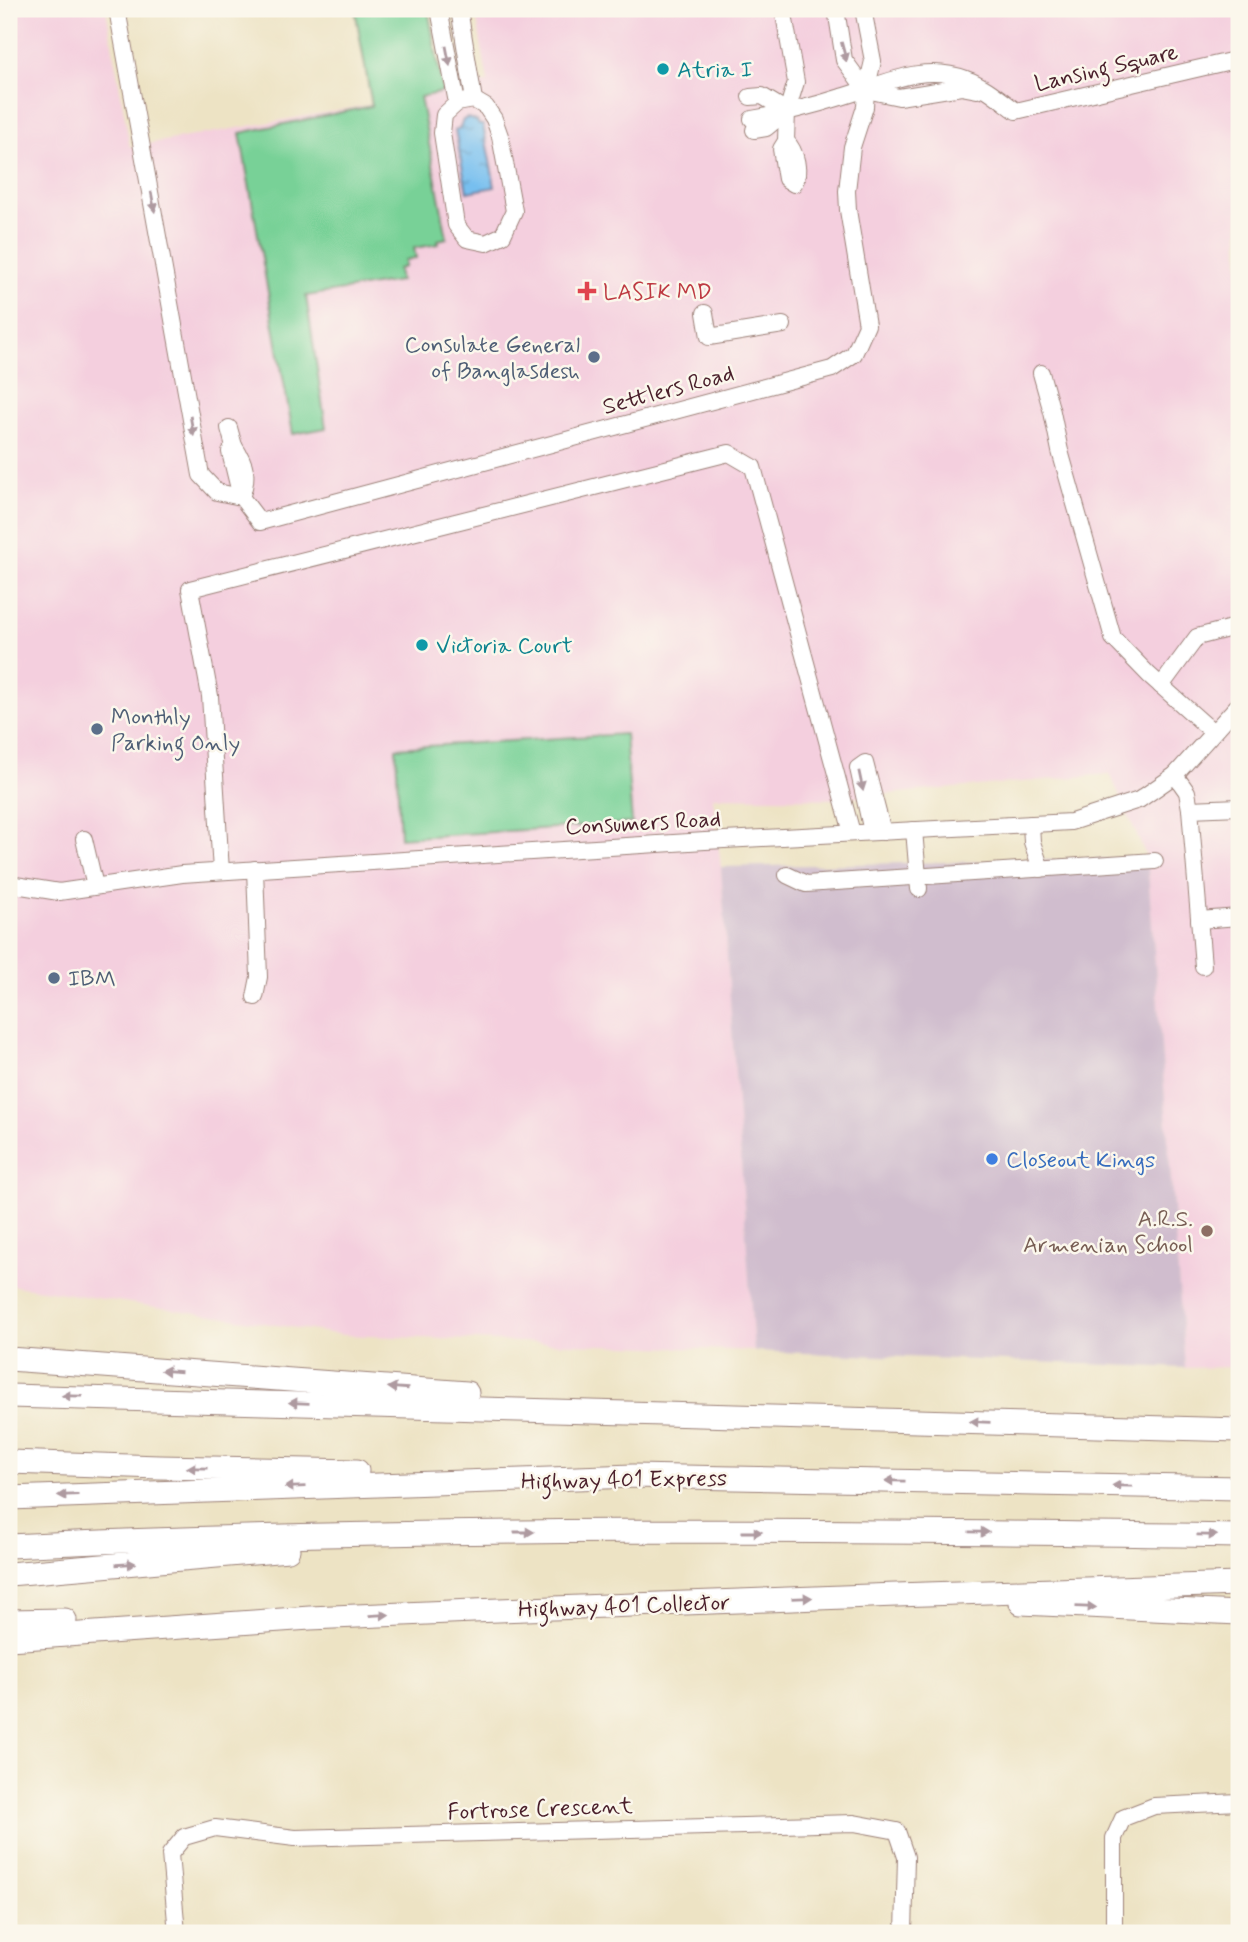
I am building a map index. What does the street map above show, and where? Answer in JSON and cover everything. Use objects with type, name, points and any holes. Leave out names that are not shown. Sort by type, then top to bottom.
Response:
[{"type":"highway","points":[[9,1359],[784,1416]]},
{"type":"highway","points":[[9,1396],[1239,1430]]},
{"type":"highway","points":[[1048,1425],[1239,1415]]},
{"type":"highway","points":[[9,1462],[173,1468],[633,1476]]},
{"type":"highway","name":"Highway 401 Express","points":[[9,1498],[633,1476],[1239,1488]]},
{"type":"highway","points":[[9,1546],[456,1532],[950,1531],[1239,1536]]},
{"type":"highway","points":[[9,1574],[456,1532]]},
{"type":"highway","name":"Highway 401 Collector","points":[[9,1639],[310,1618],[1239,1584]]},
{"type":"highway","points":[[896,1595],[1042,1605],[1239,1613]]},
{"type":"highway","points":[[9,1621],[310,1618]]},
{"type":"street","points":[[117,9],[201,475],[217,492],[241,497],[247,482],[243,460],[234,446],[229,428]]},
{"type":"street","points":[[439,9],[457,103]]},
{"type":"street","points":[[459,9],[474,100]]},
{"type":"street","points":[[783,9],[796,82],[787,111],[786,141]]},
{"type":"street","points":[[751,114],[787,111],[866,90],[844,60],[836,9]]},
{"type":"street","name":"Settlers Road","points":[[241,497],[260,522],[832,369],[854,354],[867,324],[847,191],[852,148],[865,107],[873,61],[863,9]]},
{"type":"street","name":"Lansing Square","points":[[866,90],[898,77],[932,72],[965,78],[1016,111],[1239,59]]},
{"type":"street","name":"Lansing Square","points":[[866,90],[899,97],[961,88],[988,92]]},
{"type":"street","points":[[474,100],[486,107],[500,136],[514,211],[503,235],[486,243],[467,239],[456,225],[442,133],[444,115],[457,103],[474,100]]},
{"type":"street","points":[[705,313],[709,337],[783,325]]},
{"type":"street","points":[[1041,373],[1060,451],[1113,638],[1213,732]]},
{"type":"street","points":[[220,872],[210,696],[190,589],[729,453],[753,467],[852,833]]},
{"type":"street","points":[[1161,686],[1196,637],[1239,626]]},
{"type":"street","name":"Consumers Road","points":[[9,884],[59,892],[182,874],[1071,822],[1139,800],[1175,775],[1239,704]]},
{"type":"street","points":[[1226,719],[1239,729]]},
{"type":"street","points":[[1175,775],[1187,792],[1190,809],[1203,966]]},
{"type":"street","points":[[1190,809],[1239,807]]},
{"type":"street","points":[[1031,824],[1032,842],[1041,869]]},
{"type":"street","points":[[914,830],[918,883]]},
{"type":"street","points":[[84,839],[95,886]]},
{"type":"street","points":[[787,876],[806,884],[918,883],[1041,869],[1155,861]]},
{"type":"street","points":[[255,997],[259,977],[256,869]]},
{"type":"street","points":[[1199,920],[1239,917],[1239,925]]},
{"type":"street","points":[[1114,1933],[1114,1838],[1123,1818],[1154,1806],[1239,1802]]},
{"type":"street","name":"Fortrose Crescent","points":[[177,1933],[170,1854],[184,1837],[215,1828],[295,1838],[854,1823],[897,1831],[905,1857],[904,1933]]},
{"type":"shaded area","points":[[9,9],[106,9],[130,147],[488,82],[475,9],[1239,9],[1239,1367],[1185,1368],[1147,858],[1110,774],[833,799],[713,797],[721,867],[754,1351],[343,1335],[9,1285]]},
{"type":"shaded area","points":[[1147,858],[1185,1368],[754,1351],[721,867]]},
{"type":"green space","points":[[355,9],[428,9],[443,92],[420,97],[447,238],[438,240],[439,244],[414,248],[416,258],[405,260],[405,267],[398,269],[400,281],[306,296],[326,428],[293,434],[240,133],[372,106]]},
{"type":"green space","points":[[625,734],[632,823],[400,838],[396,748]]},
{"type":"water","points":[[467,118],[483,125],[495,187],[467,192],[455,130],[459,129]]},
{"type":"place","name":"Atria I","points":[[663,69]]},
{"type":"place","name":"LASIK MD","points":[[587,291]]},
{"type":"place","name":"Consulate General of Banglasdesh","points":[[594,357]]},
{"type":"place","name":"Victoria Court","points":[[422,645]]},
{"type":"place","name":"Monthly Parking Only","points":[[97,729]]},
{"type":"place","name":"IBM","points":[[54,978]]},
{"type":"place","name":"Closeout Kings","points":[[992,1159]]},
{"type":"place","name":"A.R.S. Armenian School","points":[[1207,1231]]}]
